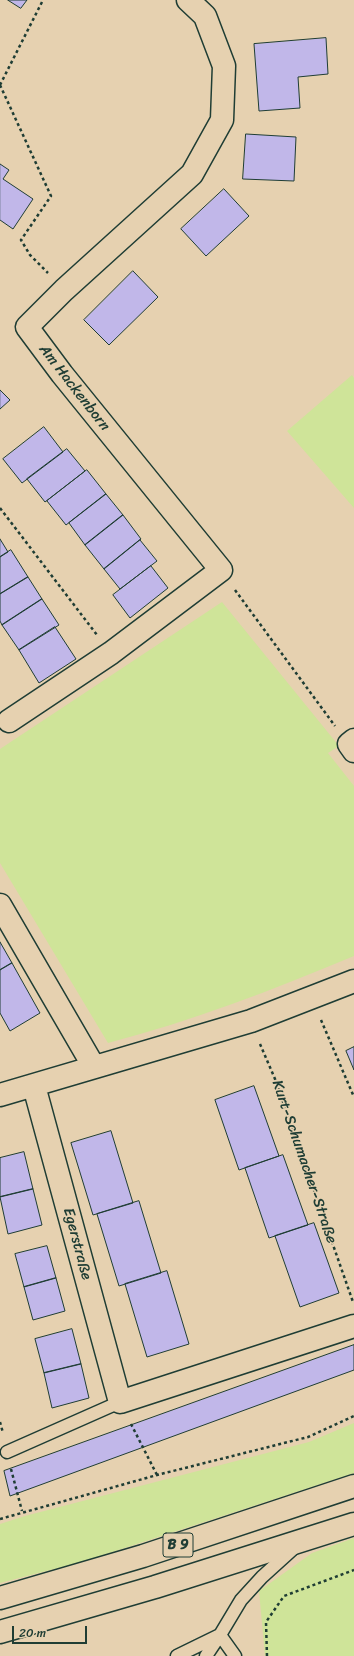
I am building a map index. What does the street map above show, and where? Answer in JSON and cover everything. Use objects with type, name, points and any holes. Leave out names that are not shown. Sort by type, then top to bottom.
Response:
[{"type":"main road","name":"Am Hackenborn","points":[[188,0],[205,16],[224,66],[222,120],[192,174],[64,290],[27,327],[62,374],[220,570]]},
{"type":"main road","points":[[9,721],[110,653],[220,570]]},
{"type":"main road","points":[[0,906],[94,1067]]},
{"type":"main road","points":[[0,1095],[251,1021],[354,981]]},
{"type":"main road","name":"Egerstraße","points":[[34,1086],[120,1402]]},
{"type":"main road","points":[[120,1402],[354,1326]]},
{"type":"main road","name":"B 9","points":[[0,1598],[143,1556],[354,1486]]},
{"type":"main road","name":"B 9","points":[[0,1632],[154,1587],[354,1524]]},
{"type":"lane","points":[[7,1452],[120,1402]]},
{"type":"lane","points":[[206,1656],[246,1594],[262,1577],[302,1541]]},
{"type":"lane","points":[[177,1656],[220,1636]]},
{"type":"lane","points":[[220,1636],[235,1656]]},
{"type":"path","points":[[43,0],[0,85],[51,196],[21,240],[30,255],[44,269]]},
{"type":"path","points":[[0,508],[110,653]]},
{"type":"path","points":[[220,570],[332,723],[352,745]]},
{"type":"path","points":[[312,998],[354,1096]]},
{"type":"path","name":"Kurt-Schumacher-Straße","points":[[251,1021],[275,1079],[354,1305]]},
{"type":"path","points":[[120,1402],[157,1476]]},
{"type":"path","points":[[0,1519],[308,1437],[354,1416]]},
{"type":"path","points":[[7,1452],[22,1512]]},
{"type":"path","points":[[268,1656],[266,1622],[284,1596],[354,1570]]},
{"type":"green space","points":[[352,375],[354,378],[354,508],[287,431]]},
{"type":"green space","points":[[222,602],[339,746],[328,753],[354,786],[354,956],[293,981],[201,1015],[108,1043],[0,863],[0,749]]},
{"type":"green space","points":[[354,1423],[354,1473],[85,1561],[0,1583],[0,1524],[25,1516],[309,1442]]},
{"type":"green space","points":[[354,1538],[354,1656],[265,1656],[259,1591],[312,1553]]},
{"type":"building","points":[[8,0],[27,0],[21,8]]},
{"type":"building","points":[[326,38],[328,74],[298,77],[300,108],[259,111],[254,44]]},
{"type":"building","points":[[246,134],[296,137],[294,181],[243,179]]},
{"type":"building","points":[[0,164],[9,170],[3,179],[33,199],[13,229],[0,220]]},
{"type":"building","points":[[224,189],[249,216],[206,256],[181,229]]},
{"type":"building","points":[[133,271],[158,297],[109,345],[84,320]]},
{"type":"building","points":[[0,390],[10,400],[0,409]]},
{"type":"building","points":[[44,427],[63,452],[22,483],[3,459]]},
{"type":"building","points":[[67,449],[85,471],[45,502],[27,479]]},
{"type":"building","points":[[87,470],[106,494],[66,525],[47,501]]},
{"type":"building","points":[[106,494],[123,515],[85,545],[69,523]]},
{"type":"building","points":[[123,515],[141,539],[104,569],[85,545]]},
{"type":"building","points":[[0,539],[8,552],[0,557]]},
{"type":"building","points":[[140,540],[157,561],[120,589],[104,569]]},
{"type":"building","points":[[11,550],[28,577],[0,594],[0,557]]},
{"type":"building","points":[[151,566],[168,588],[130,618],[113,595]]},
{"type":"building","points":[[28,577],[42,599],[2,625],[0,621],[0,594]]},
{"type":"building","points":[[42,599],[59,625],[19,650],[2,625]]},
{"type":"building","points":[[55,627],[76,659],[39,683],[19,650]]},
{"type":"building","points":[[0,942],[12,963],[0,970]]},
{"type":"building","points":[[12,963],[40,1013],[10,1031],[0,1013],[0,970]]},
{"type":"building","points":[[354,1047],[354,1070],[346,1051]]},
{"type":"building","points":[[254,1086],[279,1156],[239,1170],[215,1100]]},
{"type":"building","points":[[111,1131],[133,1203],[93,1215],[71,1143]]},
{"type":"building","points":[[24,1152],[33,1189],[0,1197],[0,1158]]},
{"type":"building","points":[[283,1155],[308,1225],[269,1238],[245,1168]]},
{"type":"building","points":[[33,1189],[42,1225],[8,1234],[0,1197]]},
{"type":"building","points":[[139,1201],[161,1273],[119,1286],[97,1214]]},
{"type":"building","points":[[314,1223],[339,1293],[300,1307],[275,1236]]},
{"type":"building","points":[[47,1246],[56,1278],[24,1287],[15,1254]]},
{"type":"building","points":[[167,1271],[189,1344],[147,1357],[125,1284]]},
{"type":"building","points":[[56,1278],[65,1311],[33,1320],[24,1287]]},
{"type":"building","points":[[72,1329],[81,1364],[44,1373],[35,1339]]},
{"type":"building","points":[[354,1345],[354,1370],[10,1496],[4,1471]]},
{"type":"building","points":[[81,1364],[89,1398],[52,1408],[44,1373]]}]
